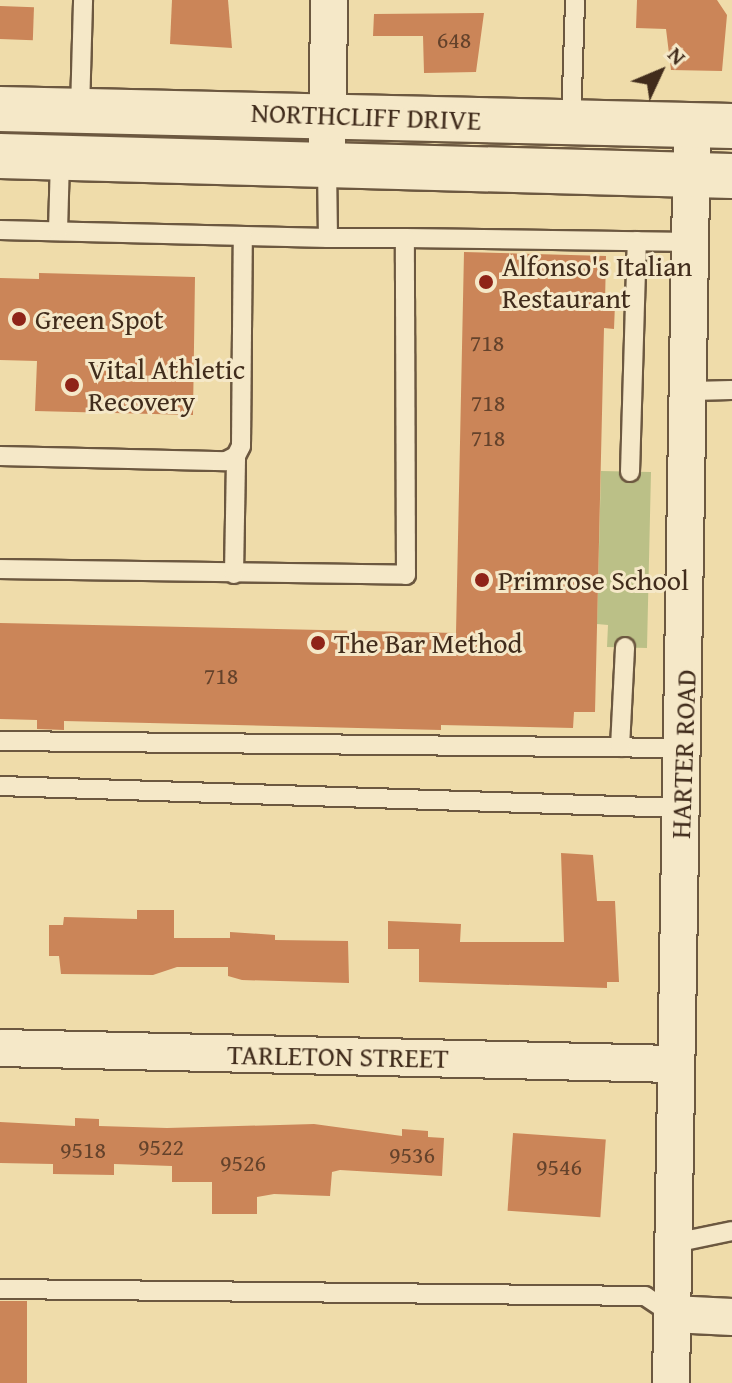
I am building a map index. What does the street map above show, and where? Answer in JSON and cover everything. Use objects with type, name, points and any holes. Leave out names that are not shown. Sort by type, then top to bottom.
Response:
[{"type":"street","points":[[327,168],[329,0]]},
{"type":"street","name":"NORTHCLIFF DRIVE","points":[[0,109],[327,114],[712,126]]},
{"type":"street","name":"HARTER ROAD","points":[[671,1383],[692,391],[692,242],[712,176],[712,126]]},
{"type":"street","name":"NORTHCLIFF DRIVE","points":[[0,156],[327,168],[712,176]]},
{"type":"street","name":"TARLETON STREET","points":[[0,1048],[676,1064]]},
{"type":"street","points":[[672,1314],[732,1317]]},
{"type":"lane","points":[[80,110],[83,0]]},
{"type":"lane","points":[[571,123],[575,0]]},
{"type":"lane","points":[[58,231],[60,158]]},
{"type":"lane","points":[[327,168],[328,238]]},
{"type":"lane","points":[[0,230],[692,242]]},
{"type":"lane","points":[[234,574],[236,456],[241,446],[243,236]]},
{"type":"lane","points":[[0,569],[406,575],[405,238]]},
{"type":"lane","points":[[630,472],[637,241]]},
{"type":"lane","points":[[692,391],[732,390]]},
{"type":"lane","points":[[0,456],[226,461],[236,456]]},
{"type":"lane","points":[[620,747],[625,647]]},
{"type":"lane","points":[[0,741],[685,748]]},
{"type":"lane","points":[[0,786],[681,808]]},
{"type":"lane","points":[[674,1243],[732,1231]]},
{"type":"lane","points":[[0,1289],[645,1296],[672,1314]]},
{"type":"green space","points":[[601,471],[651,472],[647,648],[607,647],[608,625],[597,624]]},
{"type":"building","points":[[172,0],[228,0],[232,48],[170,44]]},
{"type":"building","points":[[637,0],[717,0],[727,15],[722,71],[671,70],[666,29],[636,28]]},
{"type":"building","points":[[0,6],[34,7],[33,40],[0,39]]},
{"type":"building","points":[[484,13],[476,72],[424,73],[423,36],[373,36],[374,14]]},
{"type":"building","points":[[464,252],[606,256],[605,303],[615,304],[614,329],[604,328],[595,712],[574,712],[573,728],[441,725],[441,730],[64,721],[64,730],[37,729],[37,720],[0,719],[0,623],[456,633]]},
{"type":"building","points":[[39,273],[195,277],[193,415],[35,411],[37,361],[0,360],[0,278],[39,279]]},
{"type":"building","points":[[561,853],[593,855],[597,901],[615,901],[619,982],[607,982],[607,988],[419,982],[419,949],[388,949],[388,921],[461,924],[460,942],[564,942]]},
{"type":"building","points":[[137,910],[174,910],[174,938],[230,938],[230,932],[275,935],[275,940],[348,941],[349,983],[242,980],[228,976],[228,967],[177,967],[153,975],[61,974],[59,956],[49,956],[49,925],[63,925],[64,917],[137,919]]},
{"type":"building","points":[[75,1118],[99,1119],[99,1126],[167,1128],[314,1124],[402,1136],[402,1129],[428,1131],[428,1137],[444,1138],[442,1176],[340,1170],[332,1172],[330,1196],[274,1194],[257,1197],[257,1214],[212,1214],[212,1182],[172,1182],[172,1166],[114,1164],[114,1175],[53,1174],[53,1164],[0,1163],[0,1122],[75,1126]]},
{"type":"building","points":[[513,1133],[606,1139],[600,1217],[508,1211]]},
{"type":"building","points":[[0,1301],[27,1301],[27,1383],[0,1383]]},
{"type":"place","name":"Alfonso's Italian Restaurant","points":[[486,282]]},
{"type":"place","name":"Green Spot","points":[[19,319]]},
{"type":"place","name":"Vital Athletic Recovery","points":[[72,385]]},
{"type":"place","name":"Primrose School","points":[[482,580]]},
{"type":"place","name":"The Bar Method","points":[[318,643]]}]
